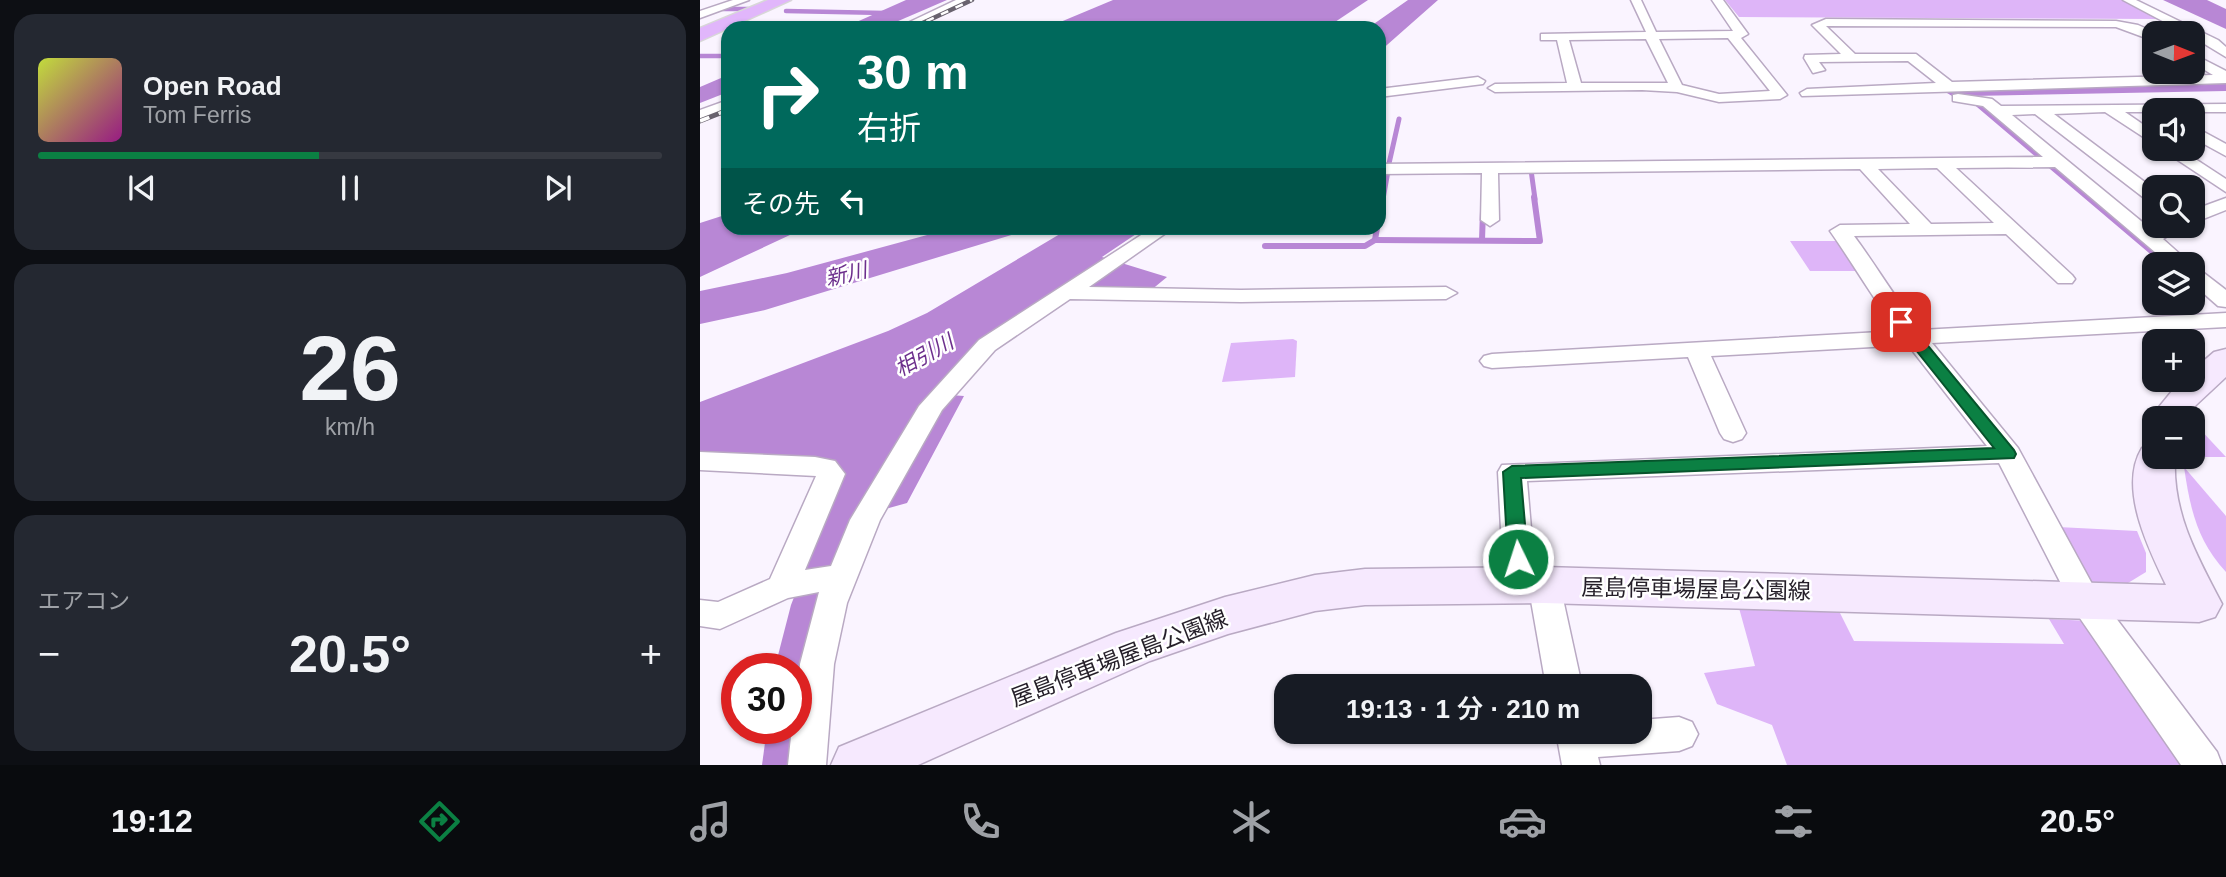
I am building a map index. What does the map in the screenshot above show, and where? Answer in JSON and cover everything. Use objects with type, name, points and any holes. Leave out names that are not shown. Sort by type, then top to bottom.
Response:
[{"type":"highway","points":[[733,21],[783,0]]},
{"type":"highway","points":[[747,21],[796,0]]},
{"type":"highway","points":[[700,35],[721,26]]},
{"type":"highway","points":[[700,41],[721,32]]},
{"type":"main road","points":[[2177,406],[2226,359]]},
{"type":"main road","name":"屋島停車場屋島公園線","points":[[2156,469],[2155,488],[2177,564],[2213,606]]},
{"type":"main road","name":"屋島停車場屋島公園線","points":[[858,765],[1132,647],[1279,600],[1365,587],[1532,586],[2213,606]]},
{"type":"street","points":[[700,15],[744,0]]},
{"type":"street","points":[[918,21],[965,0]]},
{"type":"street","points":[[1636,0],[1677,88]]},
{"type":"street","points":[[1545,37],[1742,34],[1717,0]]},
{"type":"street","points":[[2128,0],[2214,43],[2226,52]]},
{"type":"street","points":[[700,8],[720,8]]},
{"type":"street","points":[[1851,57],[1818,25],[1826,22],[2116,24],[2142,31]]},
{"type":"street","points":[[1494,88],[1677,88],[1719,97],[1780,95],[1733,36]]},
{"type":"street","points":[[1562,37],[1575,86]]},
{"type":"street","points":[[1818,70],[1810,58],[1911,57],[1954,92],[1982,99],[1998,111],[2051,163],[2142,232]]},
{"type":"street","points":[[2205,65],[2226,78]]},
{"type":"street","points":[[1807,93],[1954,92],[2226,78]]},
{"type":"street","points":[[1386,92],[1478,80]]},
{"type":"street","points":[[700,115],[721,107]]},
{"type":"street","points":[[2108,108],[2142,131]]},
{"type":"street","points":[[2205,108],[2226,108]]},
{"type":"street","points":[[1998,111],[2142,109]]},
{"type":"street","points":[[2039,110],[2142,188]]},
{"type":"street","points":[[2205,135],[2226,137]]},
{"type":"street","points":[[2205,138],[2226,151]]},
{"type":"street","points":[[2187,161],[2226,187]]},
{"type":"street","points":[[1941,163],[2065,279]]},
{"type":"street","points":[[1386,169],[2051,163]]},
{"type":"street","points":[[1864,164],[1925,229]]},
{"type":"street","points":[[1490,169],[1496,209]]},
{"type":"street","points":[[2205,212],[2226,203]]},
{"type":"street","points":[[2011,228],[1840,231],[1871,273],[1877,290],[1913,338],[2008,454],[2086,602],[2203,765]]},
{"type":"street","points":[[807,765],[817,664],[838,577],[868,513],[942,394],[987,345],[1154,235]]},
{"type":"street","points":[[2150,238],[2167,252]]},
{"type":"street","points":[[2205,284],[2226,301]]},
{"type":"street","points":[[1068,290],[1241,296],[1446,293]]},
{"type":"street","points":[[1492,361],[2226,320]]},
{"type":"street","points":[[1697,350],[1733,433]]},
{"type":"street","points":[[1560,674],[1532,586],[1512,472],[2008,454]]},
{"type":"street","points":[[700,461],[815,466],[825,468],[831,474],[788,586]]},
{"type":"street","points":[[700,613],[720,617],[788,586],[838,577]]},
{"type":"street","points":[[1577,746],[1679,734]]},
{"type":"shaded area","points":[[1725,0],[2122,0],[2161,19],[1739,17]]},
{"type":"shaded area","points":[[1790,241],[1838,241],[1858,271],[1810,271]]},
{"type":"shaded area","points":[[1293,339],[1297,341],[1295,377],[1222,382],[1231,343]]},
{"type":"shaded area","points":[[2205,435],[2226,457],[2205,457]]},
{"type":"shaded area","points":[[2184,469],[2226,516],[2226,572],[2202,536],[2189,496]]},
{"type":"shaded area","points":[[2058,527],[2137,531],[2146,553],[2146,572],[2128,583],[2090,582]]},
{"type":"shaded area","points":[[1739,608],[1838,609],[1854,641],[2064,644],[2049,619],[2090,621],[2192,765],[1787,765],[1772,725],[1717,704],[1704,673],[1755,666]]},
{"type":"water","points":[[906,0],[947,0],[898,21],[859,21]]},
{"type":"water","points":[[1113,0],[1368,0],[1336,21],[1063,21]]},
{"type":"water","points":[[1408,0],[1438,0],[1386,46],[1386,21],[1378,21]]},
{"type":"water","points":[[2163,0],[2207,0],[2226,9],[2226,29]]},
{"type":"water","points":[[721,78],[721,95],[700,103],[700,87]]},
{"type":"water","points":[[2226,83],[2226,91],[1973,96],[2161,252],[2148,252],[1964,96],[1952,96],[1942,90],[2205,84]]},
{"type":"water","points":[[721,216],[721,235],[790,235],[700,277],[700,223]]},
{"type":"water","name":"新川","points":[[927,235],[1011,235],[765,310],[700,324],[700,291],[787,273]]},
{"type":"water","name":"相引川","points":[[1058,235],[1135,235],[1102,257],[1167,277],[1150,291],[1067,287],[935,394],[964,396],[907,503],[853,518],[805,653],[779,653],[791,605],[843,471],[834,463],[700,455],[700,402],[888,331],[927,313]]},
{"type":"water","points":[[765,744],[793,744],[790,765],[762,765]]},
{"type":"waterway","points":[[723,9],[748,9]]},
{"type":"waterway","points":[[786,11],[885,13]]},
{"type":"waterway","points":[[700,56],[721,56]]},
{"type":"waterway","points":[[1388,168],[1399,119]]},
{"type":"waterway","points":[[1531,170],[1535,199]]},
{"type":"waterway","points":[[1386,182],[1388,171]]},
{"type":"waterway","points":[[1375,240],[1540,241],[1534,197]]},
{"type":"waterway","points":[[1482,240],[1483,211]]},
{"type":"waterway","points":[[1375,240],[1376,235]]},
{"type":"waterway","points":[[1265,246],[1365,246],[1375,240]]},
{"type":"railway","points":[[927,21],[972,0]]},
{"type":"railway","points":[[700,121],[721,113]]},
{"type":"route","points":[[1518,559],[1512,472],[1779,460],[2008,454],[1901,322]]}]
